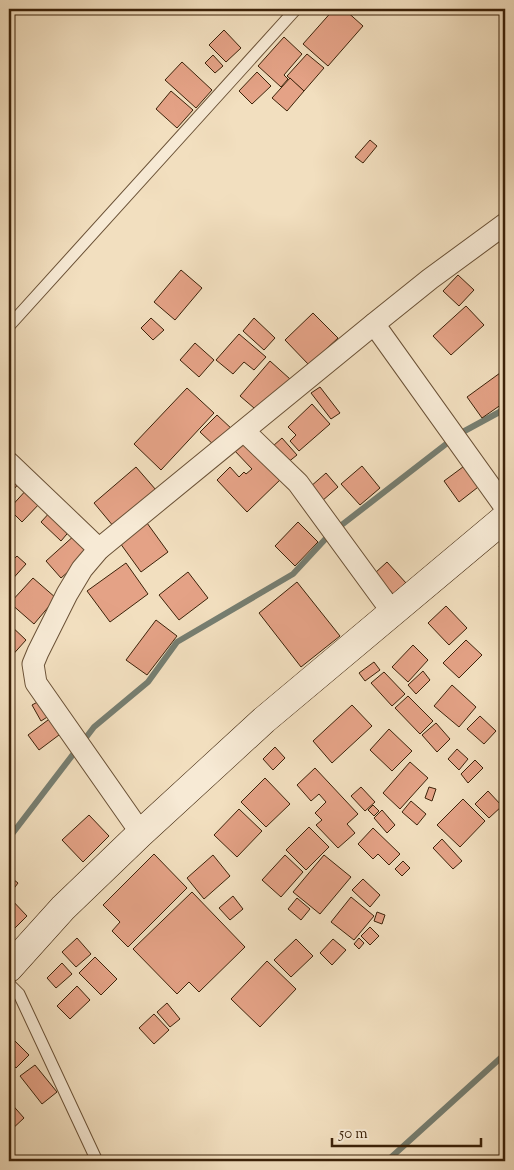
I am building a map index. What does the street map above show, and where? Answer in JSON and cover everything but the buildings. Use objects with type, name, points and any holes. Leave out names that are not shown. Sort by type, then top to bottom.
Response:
[{"type":"street","points":[[141,833],[36,683],[33,664],[82,569],[99,550],[244,430],[430,279],[505,224]]},
{"type":"street","points":[[374,324],[505,507]]},
{"type":"street","points":[[244,430],[298,483],[393,613]]},
{"type":"street","points":[[9,463],[99,550]]},
{"type":"street","points":[[9,968],[63,908],[264,720],[505,518]]},
{"type":"lane","points":[[9,326],[296,9]]},
{"type":"lane","points":[[9,984],[19,994],[97,1161]]},
{"type":"waterway","points":[[9,838],[94,727],[148,682],[177,642],[293,574],[330,534],[459,434],[505,409]]},
{"type":"waterway","points":[[387,1161],[505,1054]]}]
